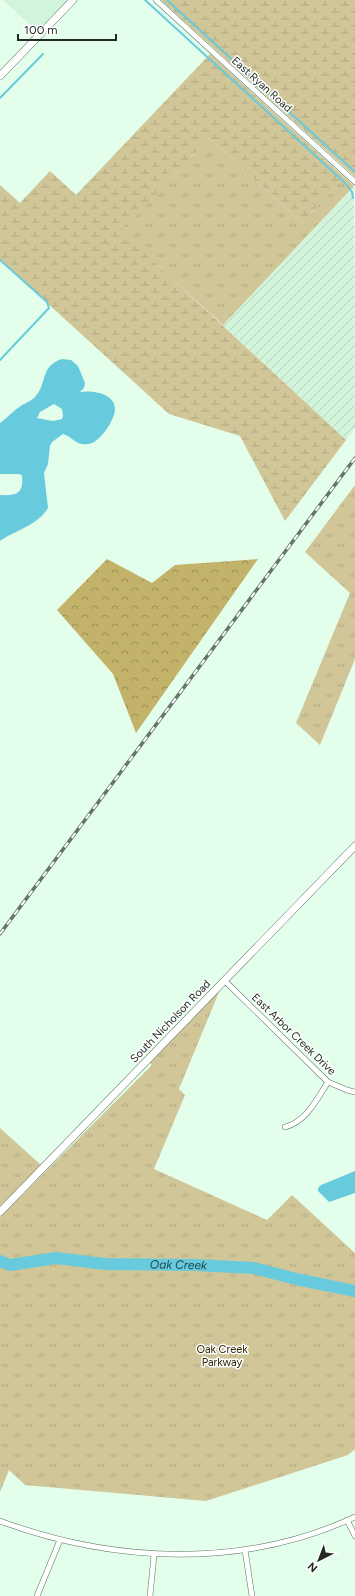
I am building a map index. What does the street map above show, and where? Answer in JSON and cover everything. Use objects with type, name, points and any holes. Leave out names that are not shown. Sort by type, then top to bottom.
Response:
[{"type":"street","points":[[0,76],[73,0]]},
{"type":"street","name":"East Ryan Road","points":[[156,0],[355,182]]},
{"type":"street","name":"South Nicholson Road","points":[[0,1212],[355,846]]},
{"type":"street","name":"East Arbor Creek Drive","points":[[225,981],[328,1082],[355,1092]]},
{"type":"street","points":[[285,1127],[292,1125],[305,1115],[328,1082]]},
{"type":"street","points":[[0,1521],[60,1540],[126,1552],[187,1555],[245,1550],[299,1537],[355,1517]]},
{"type":"street","points":[[347,1520],[355,1536]]},
{"type":"street","points":[[38,1596],[60,1540]]},
{"type":"street","points":[[245,1550],[252,1596]]},
{"type":"street","points":[[150,1596],[154,1554]]},
{"type":"shaded area","points":[[3,0],[67,0],[37,31]]},
{"type":"shaded area","points":[[354,186],[355,428],[346,440],[223,325]]},
{"type":"green space","points":[[161,0],[355,0],[355,177]]},
{"type":"green space","points":[[210,54],[344,177],[302,223],[209,138],[121,231],[346,440],[285,521],[240,436],[169,414],[0,260],[0,185],[20,203],[50,171],[76,195]]},
{"type":"green space","points":[[209,138],[302,223],[344,177],[354,186],[223,325],[120,231]]},
{"type":"green space","points":[[355,485],[355,659],[320,745],[296,723],[350,593],[305,552]]},
{"type":"green space","points":[[107,559],[152,583],[175,565],[258,559],[136,733],[113,674],[57,610]]},
{"type":"green space","name":"Oak Creek Parkway","points":[[215,989],[219,992],[179,1089],[185,1095],[154,1169],[267,1220],[292,1195],[355,1253],[355,1449],[348,1455],[206,1501],[25,1485],[9,1470],[0,1492],[0,1217],[152,1065],[147,1060]]},
{"type":"green space","points":[[0,1128],[41,1165],[0,1206]]},
{"type":"water","points":[[62,359],[71,360],[78,366],[85,383],[84,388],[80,392],[96,392],[107,396],[114,404],[114,414],[106,431],[92,443],[80,444],[63,434],[52,442],[50,446],[48,464],[44,473],[48,508],[39,519],[0,541],[0,495],[11,495],[18,492],[22,486],[22,475],[0,474],[0,423],[19,407],[35,397],[39,392],[47,371],[55,362]],"holes":[[[54,404],[62,409],[62,419],[53,421],[37,418],[40,412]]]},
{"type":"water","points":[[355,1171],[355,1193],[329,1202],[318,1191],[318,1188],[321,1185]]},
{"type":"waterway","points":[[145,0],[345,183],[352,192],[353,198]]},
{"type":"waterway","points":[[167,0],[355,172]]},
{"type":"waterway","points":[[0,98],[43,54]]},
{"type":"waterway","points":[[0,260],[47,302],[49,308],[0,360]]},
{"type":"waterway","name":"Oak Creek","points":[[0,1261],[10,1265],[56,1258],[105,1264],[195,1265],[254,1268],[296,1279],[355,1291]]},
{"type":"railway","points":[[0,934],[355,458]]}]
